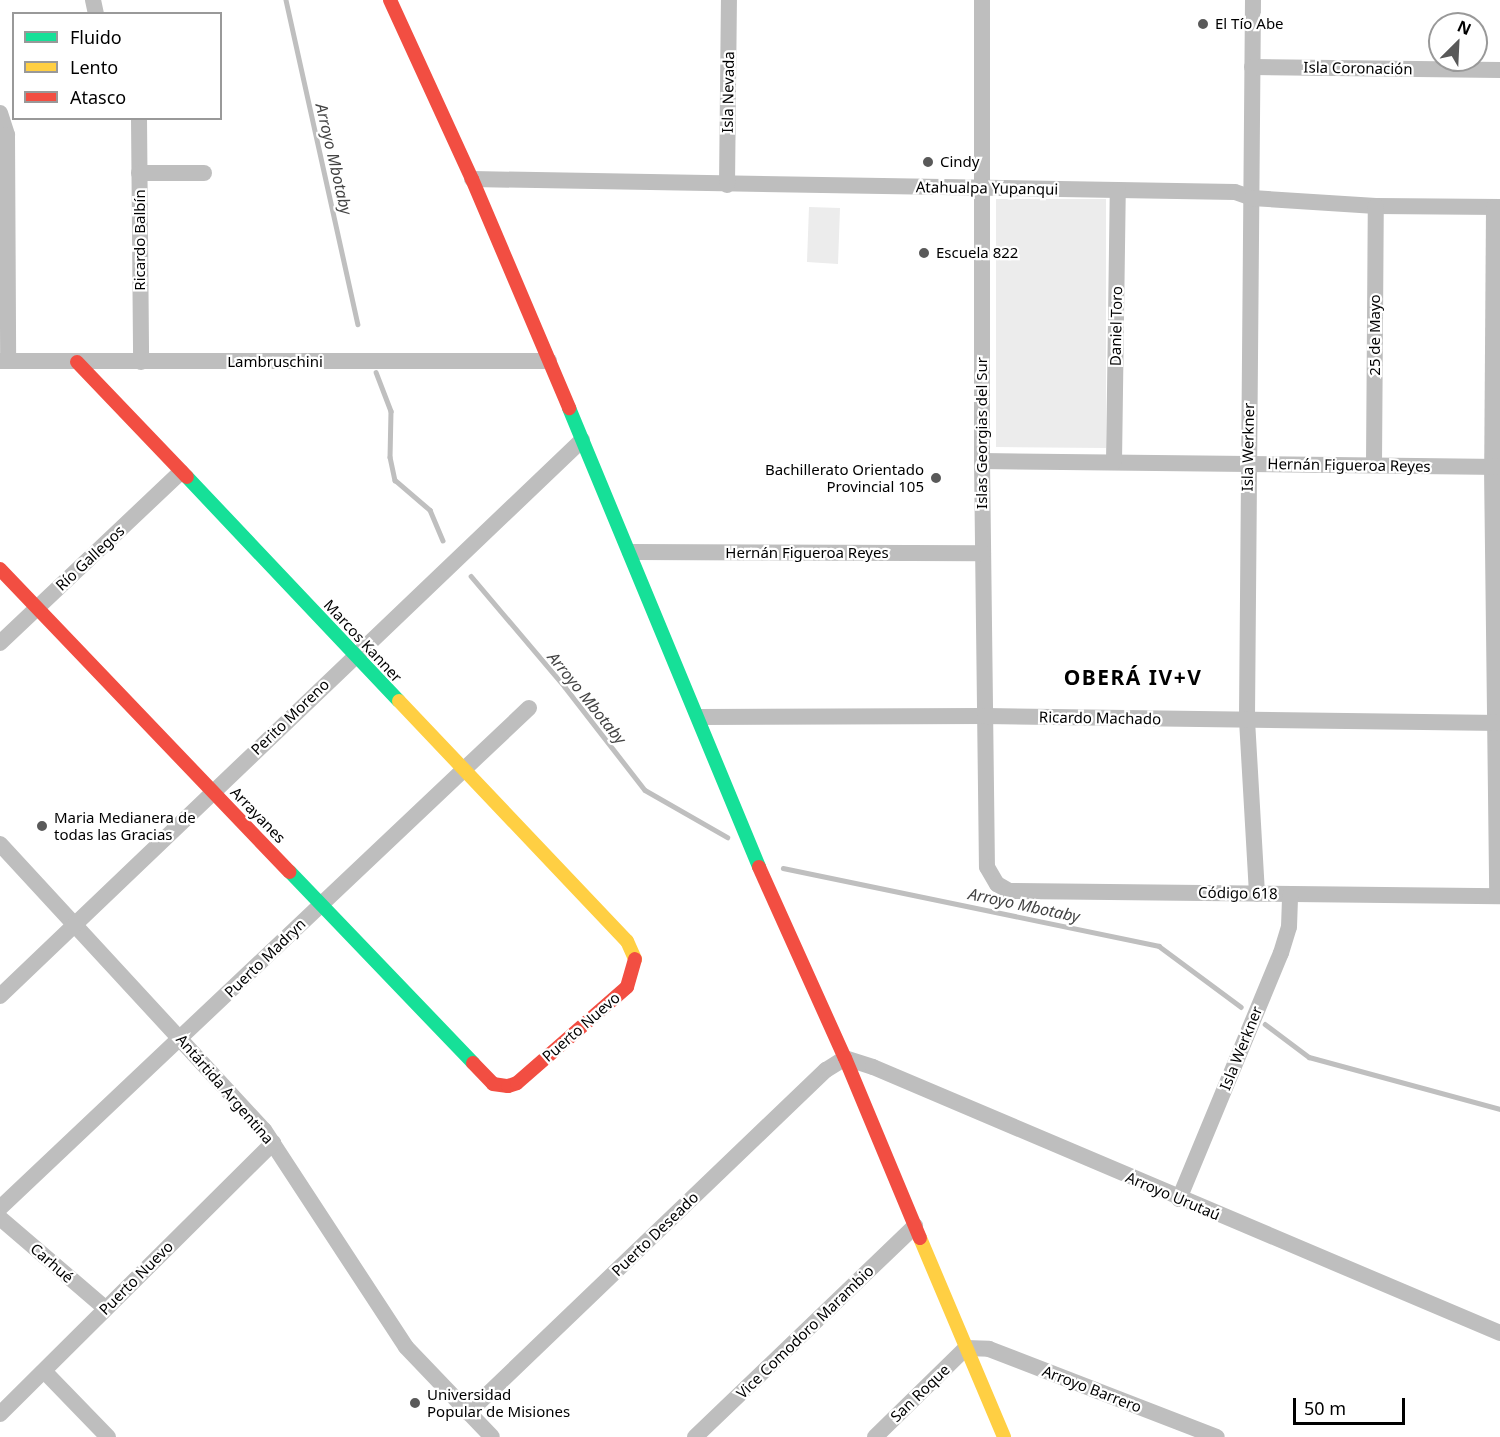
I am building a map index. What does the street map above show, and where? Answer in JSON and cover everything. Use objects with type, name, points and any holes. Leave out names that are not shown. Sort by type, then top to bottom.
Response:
[{"type":"street","points":[[390,0],[472,179],[699,717],[775,907],[845,1058],[1004,1437]]},
{"type":"street","name":"Isla Nevada","points":[[727,184],[729,0]]},
{"type":"street","name":"Islas Georgias del Sur","points":[[982,0],[984,188],[981,461],[987,867]]},
{"type":"street","name":"Isla Werkner","points":[[1253,0],[1247,720],[1257,894]]},
{"type":"street","name":"Isla Coronación","points":[[1252,67],[1500,70]]},
{"type":"street","points":[[0,113],[7,135],[4,361]]},
{"type":"street","name":"Ricardo Balbín","points":[[139,120],[141,362]]},
{"type":"street","points":[[139,173],[204,173]]},
{"type":"street","name":"Atahualpa Yupanqui","points":[[472,179],[1235,192],[1252,198],[1376,206],[1497,207]]},
{"type":"street","name":"Daniel Toro","points":[[1114,462],[1118,190]]},
{"type":"street","name":"25 de Mayo","points":[[1374,465],[1376,206]]},
{"type":"street","points":[[1497,207],[1499,896]]},
{"type":"street","name":"Lambruschini","points":[[4,361],[549,361]]},
{"type":"street","name":"Marcos Kanner","points":[[77,362],[627,941]]},
{"type":"street","name":"Perito Moreno","points":[[0,996],[582,440]]},
{"type":"street","name":"Hernán Figueroa Reyes","points":[[981,461],[1496,467]]},
{"type":"street","name":"Río Gallegos","points":[[0,643],[181,472]]},
{"type":"street","name":"Hernán Figueroa Reyes","points":[[630,552],[983,553]]},
{"type":"street","name":"Arrayanes","points":[[0,568],[493,1084]]},
{"type":"street","name":"Puerto Madryn","points":[[0,1208],[530,708]]},
{"type":"street","name":"Ricardo Machado","points":[[699,717],[985,716],[1497,723]]},
{"type":"street","name":"Antártida Argentina","points":[[0,844],[264,1130],[406,1347],[492,1437]]},
{"type":"street","name":"Código 618","points":[[987,867],[997,884],[1009,891],[1499,896]]},
{"type":"street","name":"Isla Werkner","points":[[1179,1199],[1281,953],[1288,927],[1290,894]]},
{"type":"street","name":"Puerto Nuevo","points":[[493,1084],[508,1086],[517,1083],[627,987],[636,961],[627,941]]},
{"type":"street","name":"Arroyo Urutaú","points":[[845,1058],[873,1067],[1179,1199],[1500,1333]]},
{"type":"street","name":"Puerto Deseado","points":[[468,1413],[826,1070],[845,1058]]},
{"type":"street","name":"Puerto Nuevo","points":[[0,1414],[273,1143]]},
{"type":"street","name":"Carhué","points":[[0,1218],[105,1308]]},
{"type":"street","name":"Vice Comodoro Marambio","points":[[695,1437],[915,1226]]},
{"type":"street","name":"Arroyo Barrero","points":[[966,1348],[988,1349],[1209,1436]]},
{"type":"street","name":"San Roque","points":[[875,1437],[966,1348]]},
{"type":"street","points":[[45,1371],[108,1437]]},
{"type":"shaded area","points":[[996,199],[1106,199],[1106,448],[996,447]]},
{"type":"shaded area","points":[[809,207],[840,208],[838,264],[807,262]]},
{"type":"waterway","name":"Arroyo Mbotaby","points":[[286,0],[358,324]]},
{"type":"waterway","name":"Arroyo Mbotaby","points":[[376,372],[391,411],[390,457],[395,480],[430,510],[443,540]]},
{"type":"waterway","name":"Arroyo Mbotaby","points":[[471,576],[565,687],[645,790],[727,837]]},
{"type":"waterway","name":"Arroyo Mbotaby","points":[[783,868],[1159,946],[1241,1007]]},
{"type":"waterway","name":"Arroyo Mbotaby","points":[[1265,1024],[1309,1057],[1500,1109]]},
{"type":"traffic: fast","points":[[569,408],[759,867]]},
{"type":"traffic: fast","points":[[187,477],[399,701]]},
{"type":"traffic: fast","points":[[290,872],[473,1063]]},
{"type":"traffic: slow","points":[[399,701],[627,941],[635,959]]},
{"type":"traffic: slow","points":[[920,1238],[1004,1437]]},
{"type":"traffic: jam","points":[[390,0],[472,179],[569,408]]},
{"type":"traffic: jam","points":[[77,362],[187,477]]},
{"type":"traffic: jam","points":[[0,569],[290,872]]},
{"type":"traffic: jam","points":[[759,867],[845,1058],[920,1238]]},
{"type":"traffic: jam","points":[[473,1063],[493,1084],[508,1086],[517,1083],[627,987],[635,959]]},
{"type":"place","name":"El Tío Abe","points":[[1203,24]]},
{"type":"place","name":"Cindy","points":[[928,162]]},
{"type":"place","name":"Escuela 822","points":[[924,253]]},
{"type":"place","name":"Bachillerato Orientado Provincial 105","points":[[936,478]]},
{"type":"place","name":"Maria Medianera de todas las Gracias","points":[[42,826]]},
{"type":"place","name":"Universidad Popular de Misiones","points":[[415,1403]]},
{"type":"district","name":"OBERÁ IV+V","points":[[1133,677]]}]
